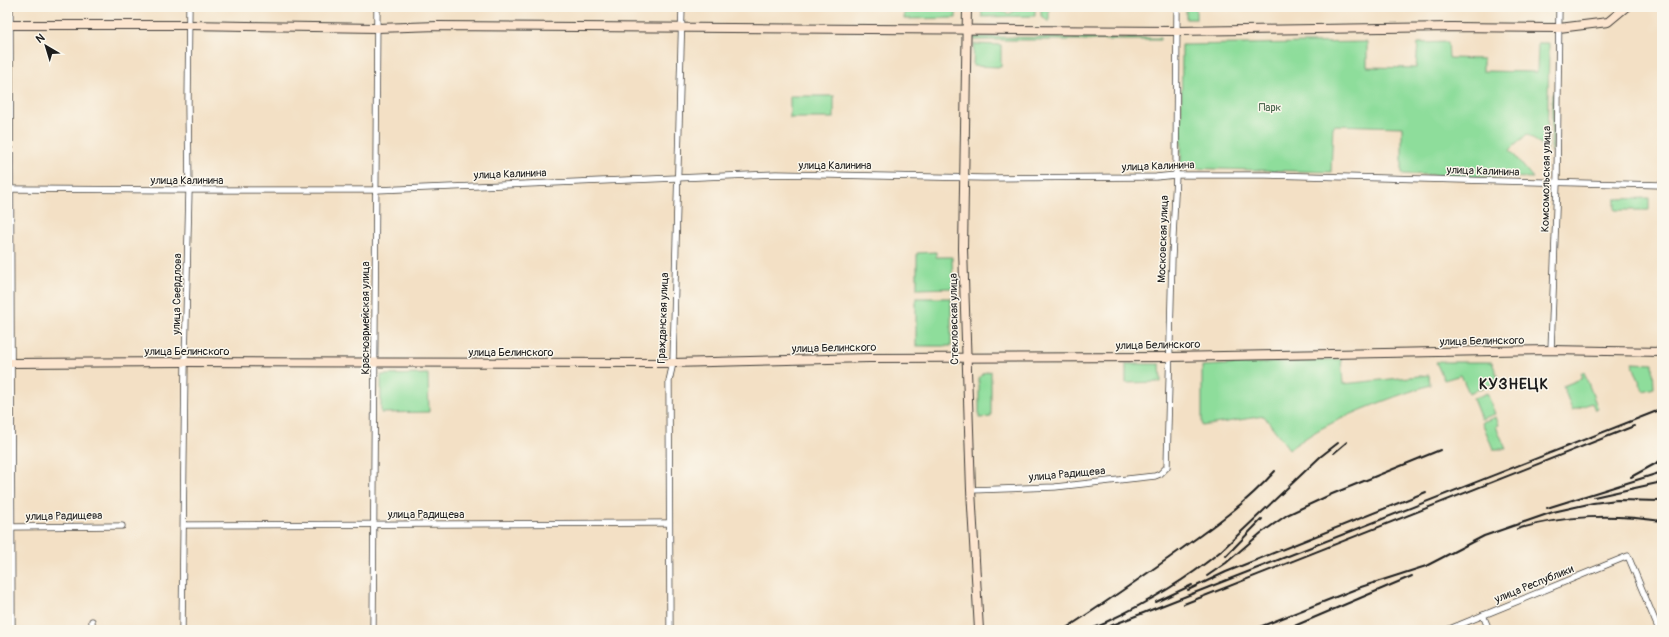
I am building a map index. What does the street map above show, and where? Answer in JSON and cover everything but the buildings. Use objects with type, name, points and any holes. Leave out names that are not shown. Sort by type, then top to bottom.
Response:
[{"type":"street","points":[[10,7],[9,527],[12,630]]},
{"type":"street","name":"улица Свердлова","points":[[182,630],[185,362],[189,190],[189,7]]},
{"type":"street","name":"Красноармейская улица","points":[[373,630],[377,7]]},
{"type":"street","name":"Гражданская улица","points":[[670,630],[669,381],[673,363],[682,7]]},
{"type":"street","name":"Стекловская улица","points":[[967,7],[963,249],[971,490],[979,630]]},
{"type":"street","name":"Московская улица","points":[[1164,471],[1168,463],[1172,257],[1176,174],[1177,7]]},
{"type":"street","name":"Комсомольская улица","points":[[1551,350],[1557,183],[1559,7]]},
{"type":"street","points":[[9,25],[189,25],[377,28],[438,26],[681,27],[966,30],[1177,30],[1451,27],[1559,28],[1608,22],[1626,7]]},
{"type":"street","name":"улица Калинина","points":[[9,189],[376,190],[776,174],[964,177],[1156,177],[1176,174],[1266,175],[1662,185]]},
{"type":"street","name":"улица Белинского","points":[[9,363],[673,363],[869,358],[1170,356],[1551,350],[1662,352]]},
{"type":"street","name":"улица Радищева","points":[[971,490],[1055,486],[1155,476],[1164,471]]},
{"type":"street","name":"улица Радищева","points":[[184,525],[669,522]]},
{"type":"street","name":"улица Радищева","points":[[9,527],[122,526]]},
{"type":"street","name":"улица Республики","points":[[1447,630],[1628,556],[1659,630]]},
{"type":"street","points":[[1484,616],[1489,630]]},
{"type":"street","points":[[92,621],[92,630]]},
{"type":"green space","points":[[905,7],[956,7],[956,18],[904,19]]},
{"type":"green space","points":[[981,7],[993,7],[1009,14],[1022,7],[1035,7],[1035,16],[982,17]]},
{"type":"green space","points":[[1041,7],[1049,7],[1049,22],[1041,16]]},
{"type":"green space","points":[[1186,7],[1196,7],[1196,19],[1186,19]]},
{"type":"green space","points":[[974,37],[1160,38],[1160,40],[974,40]]},
{"type":"green space","name":"Парк","points":[[1367,42],[1367,67],[1416,68],[1418,43],[1448,42],[1449,58],[1483,59],[1483,71],[1537,72],[1538,43],[1549,43],[1547,150],[1527,134],[1510,150],[1533,178],[1402,174],[1402,127],[1333,125],[1331,172],[1181,168],[1182,45]]},
{"type":"green space","points":[[974,44],[1001,45],[1001,67],[973,66]]},
{"type":"green space","points":[[1552,94],[1554,94],[1553,151],[1551,151]]},
{"type":"green space","points":[[790,96],[834,96],[834,118],[790,118]]},
{"type":"green space","points":[[1649,198],[1649,210],[1615,210],[1615,199]]},
{"type":"green space","points":[[936,252],[936,257],[952,257],[953,288],[917,289],[917,253]]},
{"type":"green space","points":[[916,298],[951,298],[951,346],[916,346]]},
{"type":"green space","points":[[1341,359],[1343,384],[1429,375],[1430,385],[1348,415],[1322,428],[1289,449],[1264,416],[1202,426],[1202,366]]},
{"type":"green space","points":[[1436,362],[1492,362],[1499,381],[1469,393],[1461,375],[1444,380]]},
{"type":"green space","points":[[1632,363],[1653,364],[1654,388],[1643,391]]},
{"type":"green space","points":[[1126,364],[1160,364],[1161,382],[1126,383]]},
{"type":"green space","points":[[991,371],[991,417],[979,418],[979,378],[983,373]]},
{"type":"green space","points":[[1584,372],[1598,409],[1595,410],[1592,403],[1572,410],[1563,386],[1583,378],[1581,373]]},
{"type":"green space","points":[[428,374],[429,412],[381,413],[381,375]]},
{"type":"green space","points":[[1487,393],[1495,414],[1481,419],[1473,399]]},
{"type":"green space","points":[[1496,417],[1499,425],[1496,426],[1506,449],[1493,449],[1482,422]]},
{"type":"railway","points":[[1100,630],[1662,409]]},
{"type":"railway","points":[[1184,604],[1634,426]]},
{"type":"railway","points":[[1334,453],[1347,442]]},
{"type":"railway","points":[[1106,622],[1166,590],[1208,562],[1320,457],[1338,443]]},
{"type":"railway","points":[[1207,576],[1226,563],[1261,533],[1287,515],[1332,494],[1440,450]]},
{"type":"railway","points":[[1631,477],[1662,460]]},
{"type":"railway","points":[[1063,630],[1115,596],[1209,529],[1250,496],[1275,471]]},
{"type":"railway","points":[[1547,508],[1662,472]]},
{"type":"railway","points":[[1594,497],[1662,482]]},
{"type":"railway","points":[[1188,590],[1226,572],[1426,492]]},
{"type":"railway","points":[[1252,630],[1361,587],[1426,566],[1484,536],[1553,512],[1593,503],[1617,500],[1662,501]]},
{"type":"railway","points":[[1517,529],[1535,524],[1571,518],[1589,517],[1625,517],[1662,521]]},
{"type":"railway","points":[[1226,556],[1262,519]]},
{"type":"railway","points":[[1285,630],[1412,576]]},
{"type":"railway","points":[[1156,602],[1192,585]]},
{"type":"railway","points":[[1089,630],[1106,623]]},
{"type":"district","name":"КУЗНЕЦК","points":[[1514,384]]}]
